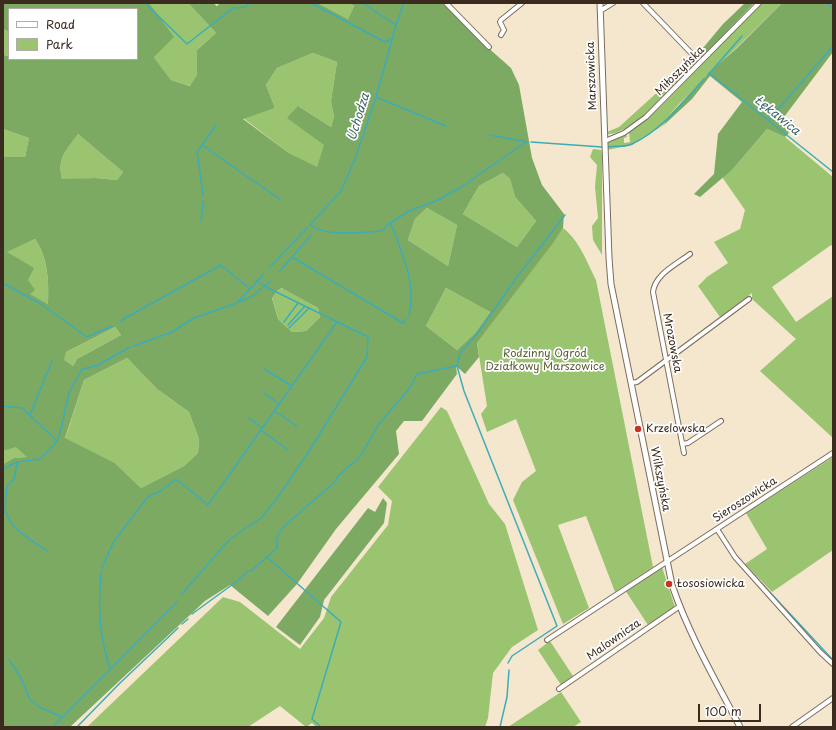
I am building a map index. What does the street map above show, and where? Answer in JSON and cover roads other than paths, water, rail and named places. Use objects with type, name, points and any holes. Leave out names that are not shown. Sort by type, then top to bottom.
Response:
[{"type":"street","points":[[446,3],[489,47]]},
{"type":"street","points":[[501,35],[504,30],[500,22],[522,3]]},
{"type":"street","name":"Marszowicka","points":[[600,3],[605,148]]},
{"type":"street","points":[[600,11],[613,3]]},
{"type":"street","points":[[643,3],[694,56]]},
{"type":"street","name":"Miłoszyńska","points":[[605,141],[624,133],[646,117],[759,3]]},
{"type":"street","name":"Wilkszyńska","points":[[605,148],[611,284],[666,561],[680,606],[700,651],[740,727]]},
{"type":"street","name":"Mrozowska","points":[[684,453],[653,288],[660,276],[690,254]]},
{"type":"street","points":[[631,383],[637,382],[750,299]]},
{"type":"street","points":[[682,444],[688,443],[721,421]]},
{"type":"street","name":"Sieroszowicka","points":[[666,561],[833,453]]},
{"type":"street","points":[[717,529],[739,562],[820,652],[833,664]]},
{"type":"street","points":[[547,640],[666,561]]},
{"type":"street","name":"Malownicza","points":[[559,689],[680,606]]},
{"type":"street","points":[[792,727],[833,698]]},
{"type":"waterway","points":[[145,3],[187,44],[233,8],[246,7],[249,3]]},
{"type":"waterway","points":[[311,3],[385,42],[393,38]]},
{"type":"waterway","points":[[363,3],[396,25]]},
{"type":"waterway","name":"Uchodza","points":[[404,3],[396,25],[376,97],[355,159],[341,191],[310,225],[325,231],[344,233],[382,231],[390,223],[409,211],[438,200],[461,187],[526,142]]},
{"type":"waterway","points":[[828,3],[833,9]]},
{"type":"waterway","points":[[708,75],[742,36]]},
{"type":"waterway","points":[[768,121],[833,46]]},
{"type":"waterway","name":"Łękawica","points":[[709,73],[833,172]]},
{"type":"waterway","points":[[608,147],[629,145],[653,131],[680,106],[704,79]]},
{"type":"waterway","points":[[376,97],[446,126]]},
{"type":"waterway","points":[[203,195],[197,152],[216,125]]},
{"type":"waterway","points":[[489,135],[528,142]]},
{"type":"waterway","points":[[531,142],[602,147]]},
{"type":"waterway","points":[[202,145],[281,200]]},
{"type":"waterway","points":[[201,222],[203,201]]},
{"type":"waterway","points":[[192,614],[240,579],[246,572],[251,571],[277,548],[277,538],[282,528],[336,481],[337,477],[360,457],[379,424],[409,389],[417,374],[457,366],[460,353],[477,334],[517,277],[565,215]]},
{"type":"waterway","points":[[391,224],[404,257],[410,280],[411,304],[409,316]]},
{"type":"waterway","name":"Uchodza","points":[[269,268],[307,228]]},
{"type":"waterway","points":[[279,272],[311,235]]},
{"type":"waterway","points":[[292,257],[403,323],[406,319]]},
{"type":"waterway","points":[[120,321],[221,265],[250,289]]},
{"type":"waterway","name":"Uchodza","points":[[133,346],[172,332],[194,318],[237,303],[264,274]]},
{"type":"waterway","points":[[181,595],[229,540],[261,518],[275,501],[306,456],[367,357],[368,337],[266,287],[257,281]]},
{"type":"waterway","points":[[239,302],[251,297],[271,281]]},
{"type":"waterway","points":[[3,283],[41,304],[87,337],[112,326]]},
{"type":"waterway","points":[[284,322],[298,303]]},
{"type":"waterway","points":[[288,325],[305,306]]},
{"type":"waterway","points":[[289,328],[309,308]]},
{"type":"waterway","points":[[102,568],[114,541],[148,497],[162,490],[176,479],[208,505],[337,322]]},
{"type":"waterway","name":"Uchodza","points":[[3,469],[17,462],[40,459],[57,441],[69,393],[82,369],[96,366],[130,347]]},
{"type":"waterway","points":[[30,415],[52,361]]},
{"type":"waterway","points":[[457,366],[464,391],[557,626],[512,656],[508,663]]},
{"type":"waterway","points":[[264,369],[292,386]]},
{"type":"waterway","points":[[264,393],[279,404]]},
{"type":"waterway","points":[[3,406],[22,408],[56,440]]},
{"type":"waterway","points":[[275,411],[297,426]]},
{"type":"waterway","points":[[249,418],[262,428]]},
{"type":"waterway","points":[[261,430],[288,450]]},
{"type":"waterway","points":[[17,463],[14,480],[7,486],[5,508],[7,515],[10,522],[21,533],[47,551]]},
{"type":"waterway","points":[[267,557],[341,622],[312,719],[321,727]]},
{"type":"waterway","points":[[101,573],[100,621],[106,656],[110,668]]},
{"type":"waterway","points":[[752,573],[833,660]]},
{"type":"waterway","points":[[53,727],[177,602]]},
{"type":"waterway","points":[[182,624],[188,619]]},
{"type":"waterway","points":[[77,727],[119,684],[178,628]]},
{"type":"waterway","points":[[9,660],[21,678],[30,700],[41,708],[62,717]]},
{"type":"waterway","points":[[500,727],[507,697],[509,670]]},
{"type":"place","name":"Krzelowska","points":[[638,429]]},
{"type":"place","name":"Łososiowicka","points":[[669,584]]},
{"type":"park label","name":"Rodzinny Ogród Działkowy Marszowice","points":[[545,360]]}]
